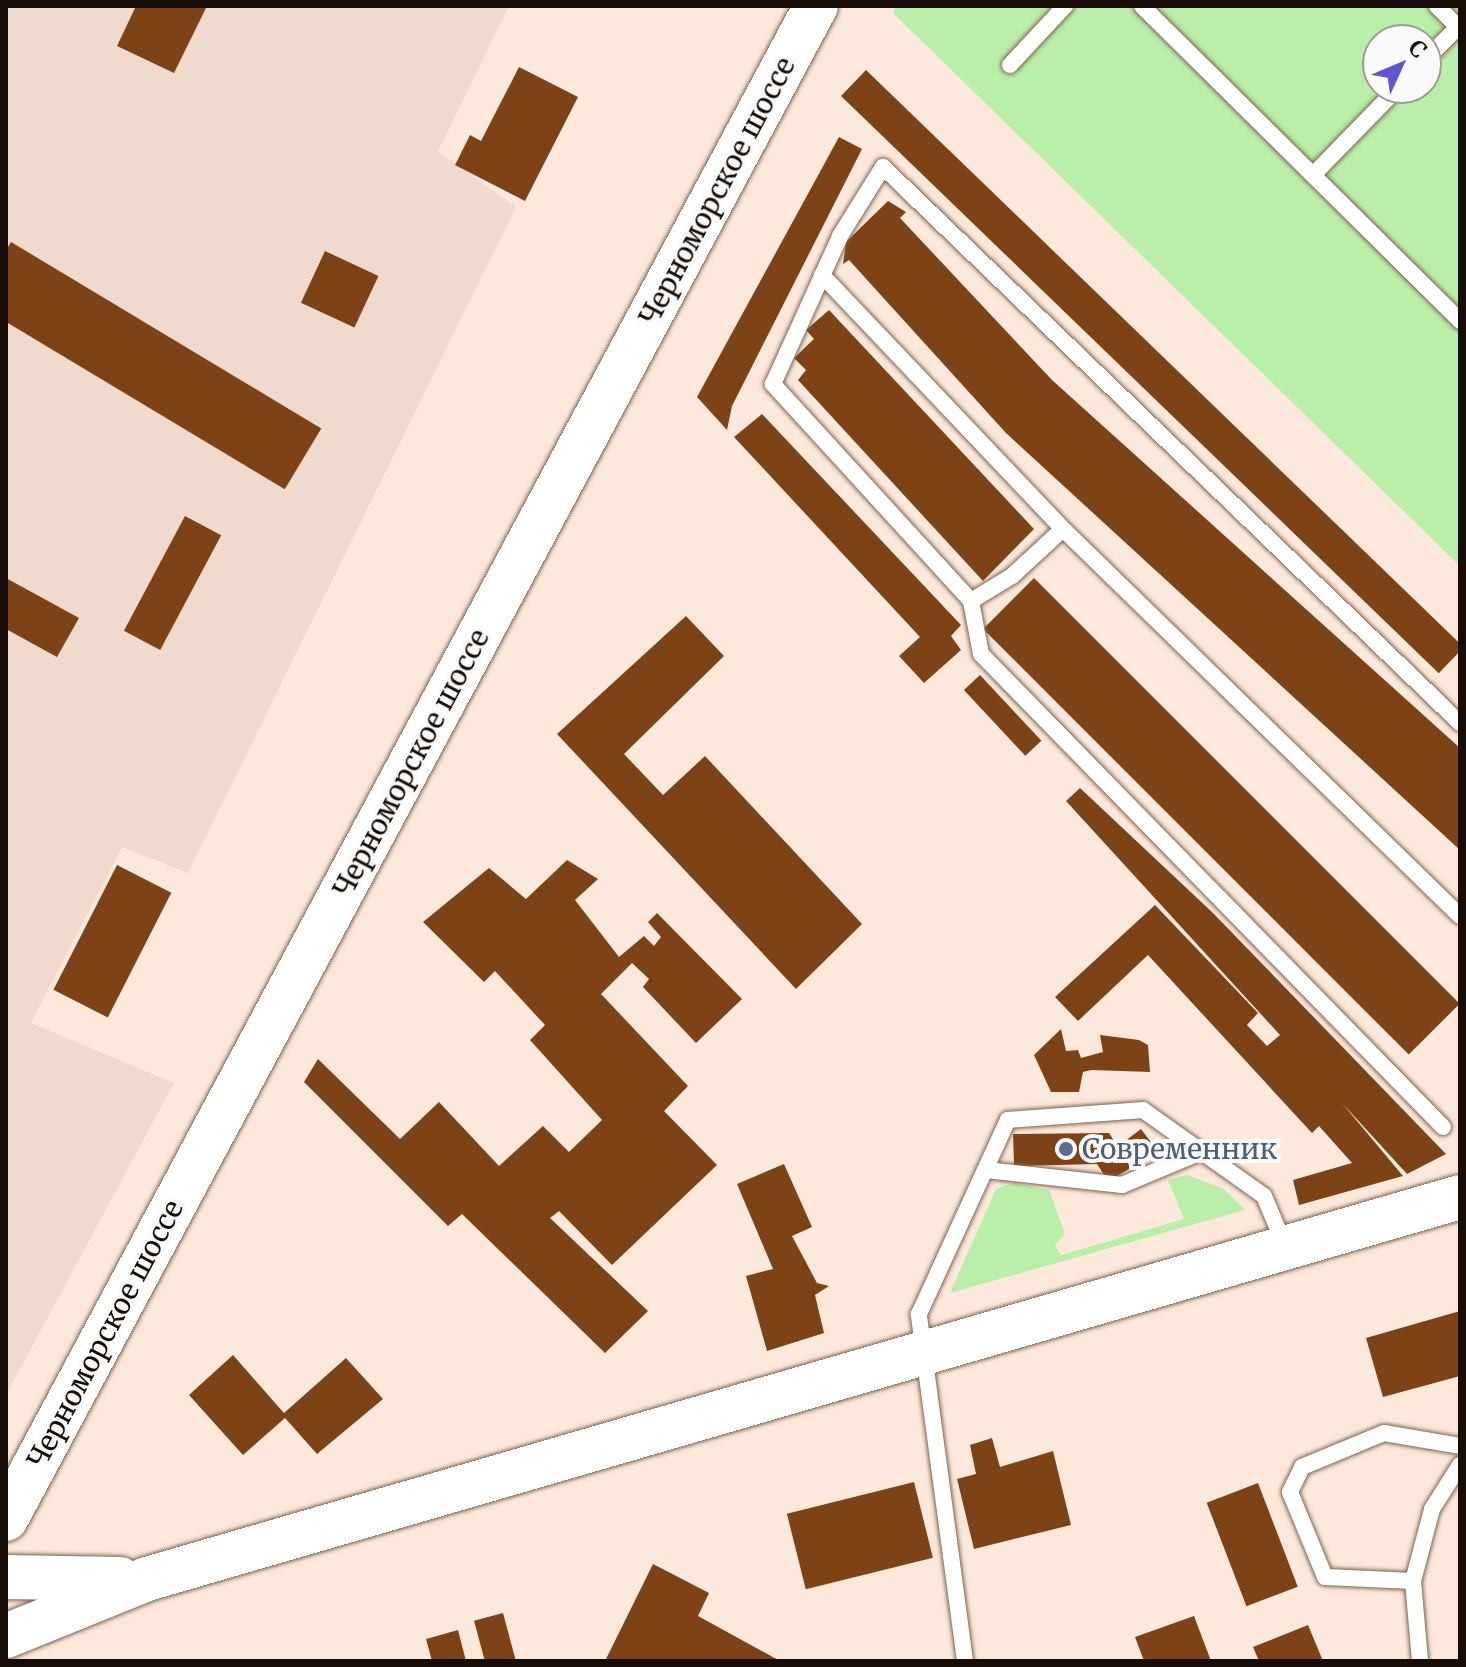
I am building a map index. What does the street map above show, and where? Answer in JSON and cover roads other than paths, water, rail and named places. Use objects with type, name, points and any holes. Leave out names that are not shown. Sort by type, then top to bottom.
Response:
[{"type":"main road","name":"Черноморское шоссе","points":[[6,1519],[816,6]]},
{"type":"main road","points":[[6,1636],[147,1579],[1460,1197]]},
{"type":"main road","points":[[6,1577],[147,1579]]},
{"type":"lane","points":[[1010,65],[1065,6]]},
{"type":"lane","points":[[1142,6],[1460,321]]},
{"type":"lane","points":[[1437,6],[1459,27],[1442,43]]},
{"type":"lane","points":[[1313,175],[1382,104]]},
{"type":"lane","points":[[1443,1127],[981,654],[971,601],[773,384],[822,275],[883,167],[1460,723]]},
{"type":"lane","points":[[822,275],[1063,529],[1460,916]]},
{"type":"lane","points":[[971,601],[1012,576],[1063,529]]},
{"type":"lane","points":[[965,1661],[928,1353],[919,1314],[1008,1120],[1143,1110],[1264,1196],[1286,1247]]},
{"type":"lane","points":[[986,1170],[1122,1185],[1201,1152]]},
{"type":"lane","points":[[1413,1581],[1325,1577],[1290,1492],[1302,1467],[1384,1433],[1460,1446]]},
{"type":"lane","points":[[1420,1661],[1413,1581],[1432,1509],[1460,1465]]},
{"type":"place","name":"Современник","points":[[1066,1149]]}]
